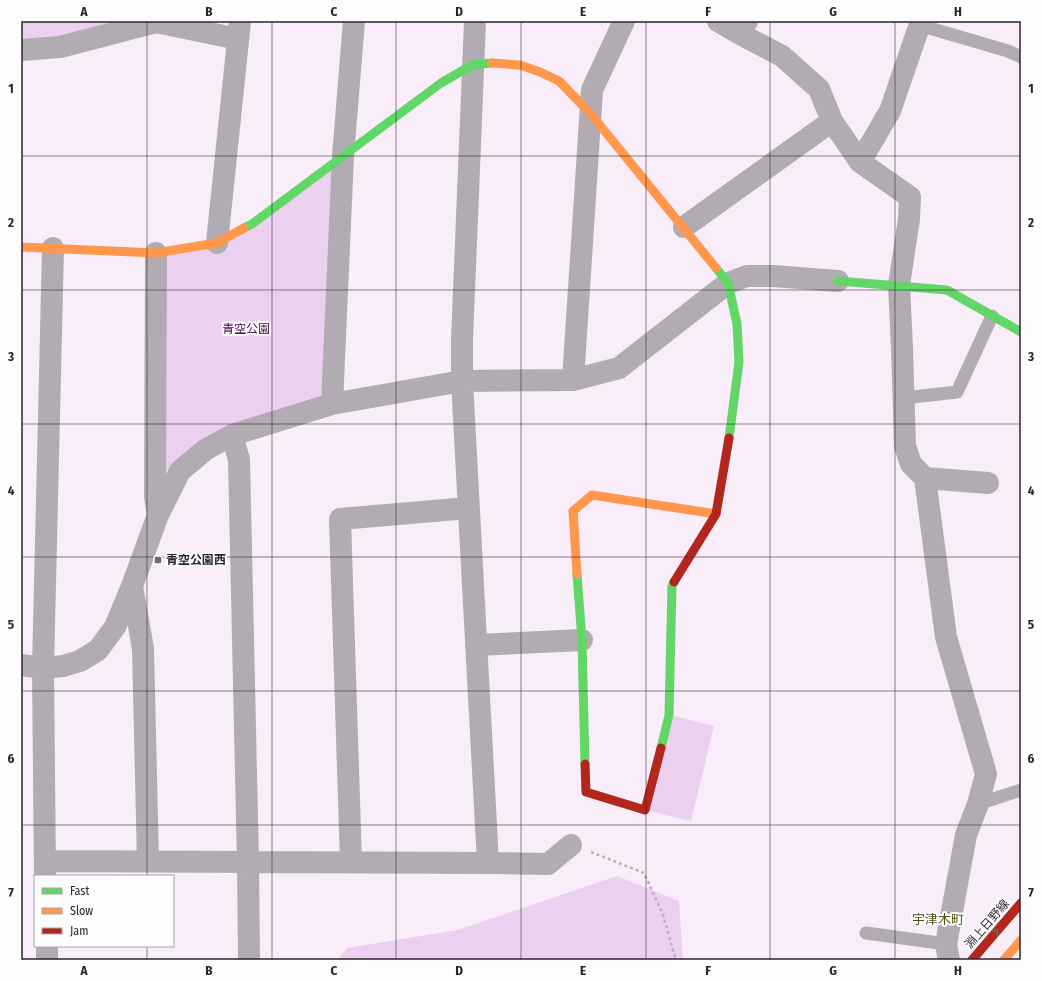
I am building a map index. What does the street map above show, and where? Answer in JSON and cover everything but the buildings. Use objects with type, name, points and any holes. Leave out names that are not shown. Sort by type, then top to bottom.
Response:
[{"type":"main road","points":[[21,247],[156,253],[217,243],[252,224],[441,83],[472,66],[497,63],[520,66],[540,72],[559,81],[590,112],[728,283],[737,324],[739,362],[733,413],[716,514],[672,586],[668,715],[645,810],[586,792],[582,640],[573,510],[592,495],[716,514]]},
{"type":"main road","points":[[838,280],[947,290],[1021,332]]},
{"type":"main road","name":"淵上日野線","points":[[972,960],[1021,903]]},
{"type":"main road","points":[[1004,960],[1021,940]]},
{"type":"street","points":[[332,404],[343,156],[354,21]]},
{"type":"street","points":[[475,21],[462,340],[462,381],[488,863]]},
{"type":"street","points":[[573,380],[592,90],[624,21]]},
{"type":"street","points":[[718,21],[743,28],[782,56],[819,89],[832,121],[860,162],[910,197],[910,219],[898,285],[905,446],[911,464],[925,478],[946,637],[986,774],[978,804],[966,835],[948,952]]},
{"type":"street","points":[[21,50],[60,47],[156,22],[239,30],[217,243]]},
{"type":"street","points":[[860,162],[890,111],[920,23]]},
{"type":"street","points":[[684,227],[832,121]]},
{"type":"street","points":[[54,248],[43,668],[45,869],[148,862],[548,864],[571,845]]},
{"type":"street","points":[[156,253],[155,497],[158,515]]},
{"type":"street","points":[[21,665],[43,668],[63,666],[80,661],[98,650],[115,627],[158,515],[180,471],[205,450],[232,435],[332,404],[462,381],[573,380],[619,368],[728,283],[746,276],[838,280]]},
{"type":"street","points":[[232,435],[239,460],[249,960]]},
{"type":"street","points":[[925,478],[988,483]]},
{"type":"street","points":[[351,862],[340,519],[468,508]]},
{"type":"street","points":[[132,586],[142,649],[148,862]]},
{"type":"street","points":[[476,645],[582,640]]},
{"type":"street","points":[[47,947],[47,960]]},
{"type":"lane","points":[[920,23],[1008,51],[1021,57]]},
{"type":"lane","points":[[904,398],[957,392],[992,316]]},
{"type":"lane","points":[[978,804],[1021,790]]},
{"type":"lane","points":[[866,933],[948,952]]},
{"type":"path","points":[[571,845],[644,873],[663,915],[676,960]]},
{"type":"green space","points":[[21,21],[116,21],[53,38],[21,40]]},
{"type":"green space","name":"青空公園","points":[[343,156],[332,404],[205,450],[158,515],[156,253],[217,243]]},
{"type":"green space","points":[[669,715],[714,726],[691,821],[645,810]]},
{"type":"green space","points":[[617,876],[679,901],[683,960],[337,960],[347,948],[458,930]]},
{"type":"traffic: fast","points":[[244,228],[252,224],[441,83],[472,65],[492,63]]},
{"type":"traffic: fast","points":[[716,268],[728,283],[737,324],[739,362],[729,438]]},
{"type":"traffic: fast","points":[[838,281],[947,290],[1021,332]]},
{"type":"traffic: fast","points":[[577,574],[582,640],[585,764]]},
{"type":"traffic: fast","points":[[661,748],[669,715],[672,586],[674,582]]},
{"type":"traffic: slow","points":[[492,63],[520,65],[559,81],[590,113],[716,268]]},
{"type":"traffic: slow","points":[[21,247],[156,253],[217,243],[244,228]]},
{"type":"traffic: slow","points":[[577,574],[573,511],[592,495],[716,514]]},
{"type":"traffic: slow","points":[[1004,960],[1021,940]]},
{"type":"traffic: jam","points":[[674,582],[716,514],[729,438]]},
{"type":"traffic: jam","points":[[585,764],[586,792],[645,810],[661,748]]},
{"type":"traffic: jam","points":[[972,960],[1021,903]]},
{"type":"place","name":"青空公園西","points":[[158,560]]},
{"type":"district","name":"宇津木町","points":[[938,919]]}]
